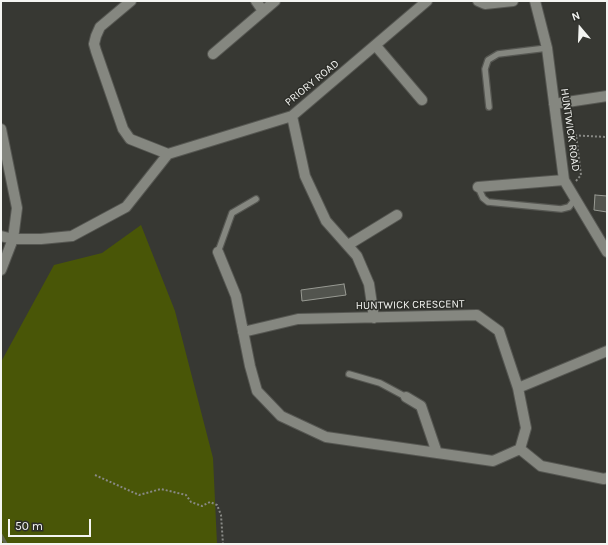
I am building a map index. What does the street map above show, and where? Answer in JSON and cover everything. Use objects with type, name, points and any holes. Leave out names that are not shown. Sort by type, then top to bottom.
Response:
[{"type":"street","points":[[1,236],[13,239],[41,239],[72,236],[126,207],[168,154],[130,139],[123,129],[94,44],[100,27],[131,1]]},
{"type":"street","points":[[256,1],[264,11]]},
{"type":"street","points":[[213,54],[275,1]]},
{"type":"street","name":"PRIORY ROAD","points":[[168,154],[292,116],[376,46],[426,1]]},
{"type":"street","points":[[478,1],[485,4],[513,1]]},
{"type":"street","name":"HUNTWICK ROAD","points":[[535,1],[546,48],[566,183],[607,252]]},
{"type":"street","points":[[376,46],[422,100]]},
{"type":"street","points":[[554,104],[607,96]]},
{"type":"street","points":[[292,116],[305,176],[326,221],[357,256],[369,284],[374,318]]},
{"type":"street","points":[[1,129],[17,208],[13,239],[1,270]]},
{"type":"street","points":[[478,187],[566,183]]},
{"type":"street","points":[[348,245],[397,215]]},
{"type":"street","points":[[218,252],[236,296],[257,391],[281,416],[326,437],[493,461],[520,449],[541,466],[604,480],[607,478]]},
{"type":"street","name":"HUNTWICK CRESCENT","points":[[243,332],[298,319],[478,315],[499,331],[518,388],[526,428],[520,449]]},
{"type":"street","points":[[518,388],[607,351]]},
{"type":"street","points":[[406,397],[422,406],[437,453]]},
{"type":"lane","points":[[489,107],[485,69],[488,60],[498,54],[546,48]]},
{"type":"lane","points":[[478,187],[483,198],[488,202],[561,209],[568,207],[575,199]]},
{"type":"lane","points":[[218,252],[232,212],[256,199]]},
{"type":"lane","points":[[349,374],[380,384],[406,397]]},
{"type":"path","points":[[558,134],[607,137]]},
{"type":"path","points":[[566,183],[578,180],[581,175],[576,135]]},
{"type":"path","points":[[95,475],[139,495],[161,489],[186,495],[191,502],[202,506],[210,502],[217,505],[221,516],[223,544]]},
{"type":"green space","points":[[141,225],[175,311],[213,458],[217,544],[1,544],[1,362],[54,265],[102,253]]},
{"type":"building","points":[[595,195],[607,196],[607,212],[594,210]]},
{"type":"building","points":[[344,284],[346,295],[302,301],[301,290]]},
{"type":"waterway","points":[[1,535],[6,544]]}]
